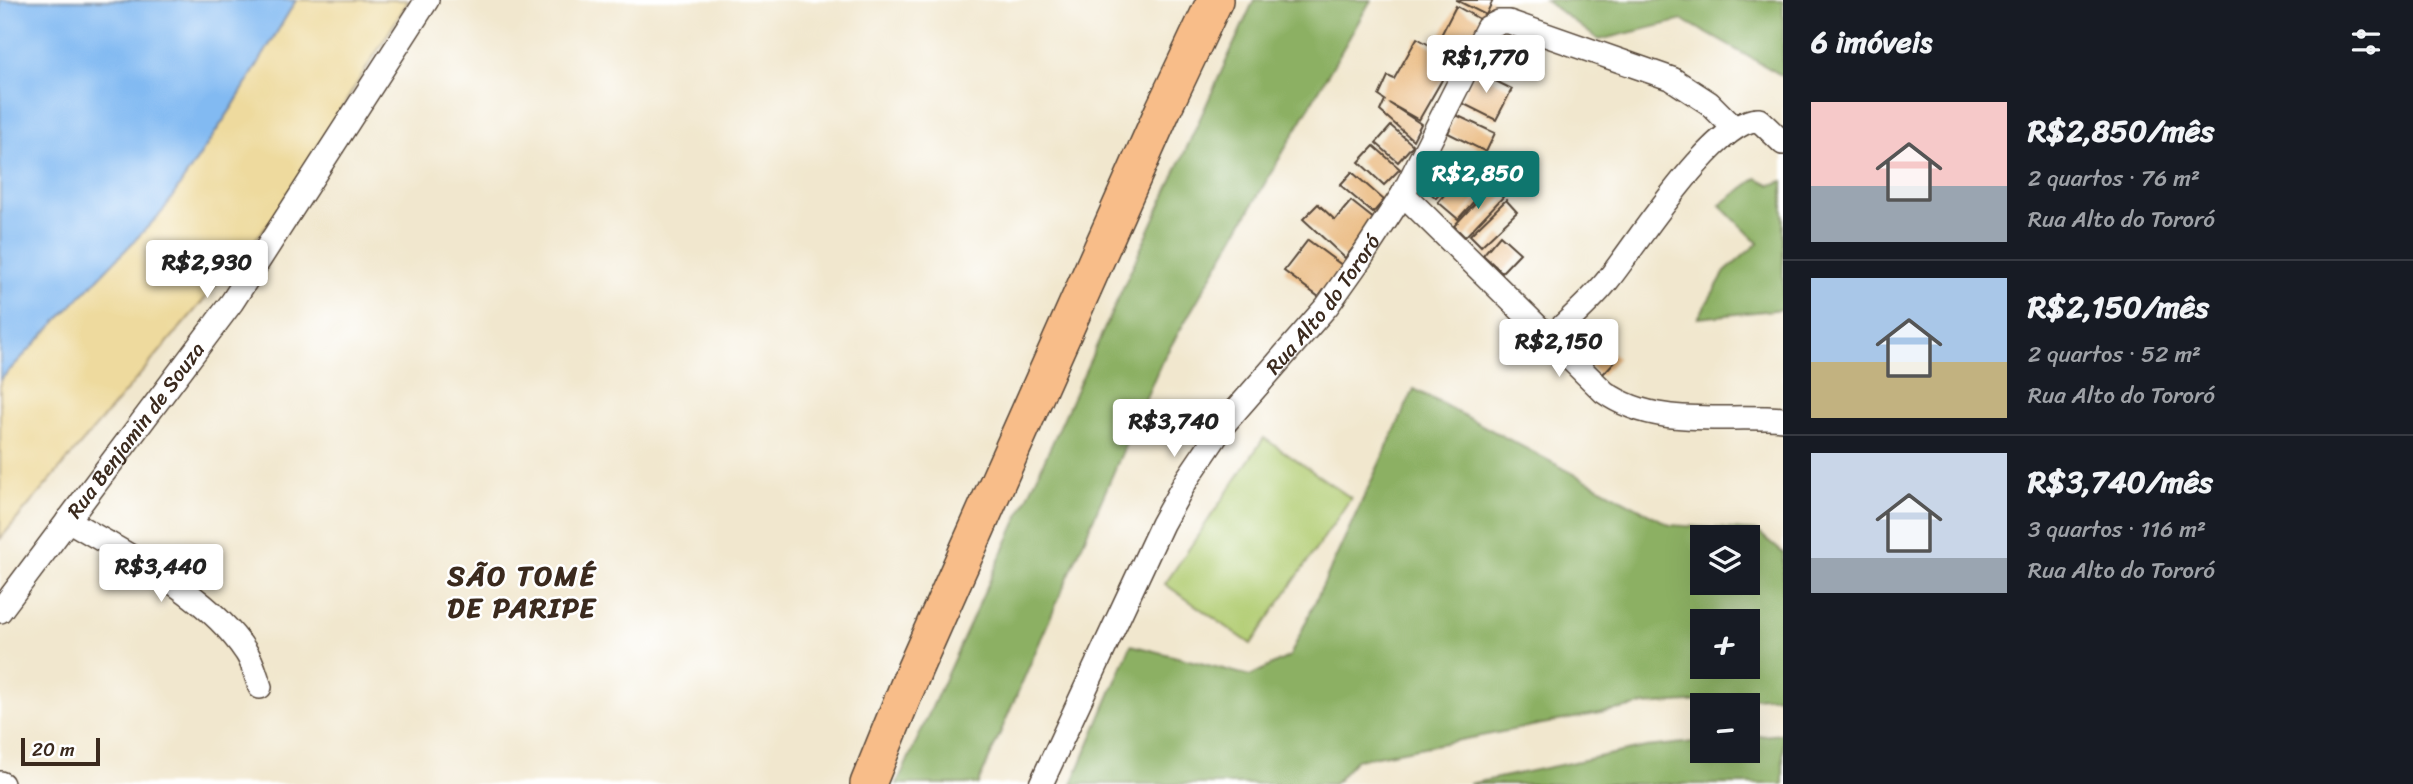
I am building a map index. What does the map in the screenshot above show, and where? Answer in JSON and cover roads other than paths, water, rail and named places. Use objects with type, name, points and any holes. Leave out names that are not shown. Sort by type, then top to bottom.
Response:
[{"type":"main road","points":[[867,784],[915,668],[1163,110],[1216,0]]},
{"type":"street","name":"Rua Benjamin de Souza","points":[[0,611],[232,302],[427,0]]},
{"type":"street","name":"Rua Alto do Tororó","points":[[1041,784],[1162,524],[1187,479],[1225,423],[1327,306],[1403,194],[1479,40],[1487,29],[1499,22],[1672,79],[1709,103],[1733,127]]},
{"type":"street","points":[[1550,338],[1606,282],[1689,171],[1733,127],[1759,120],[1783,143]]},
{"type":"street","points":[[1403,194],[1604,392],[1640,411],[1677,418],[1783,419]]},
{"type":"street","points":[[68,520],[156,573],[224,624],[248,654],[260,687]]},
{"type":"water","points":[[0,0],[296,0],[233,106],[162,212],[0,380]]},
{"type":"district","name":"SÃO TOMÉ DE PARIPE","points":[[522,591]]}]
